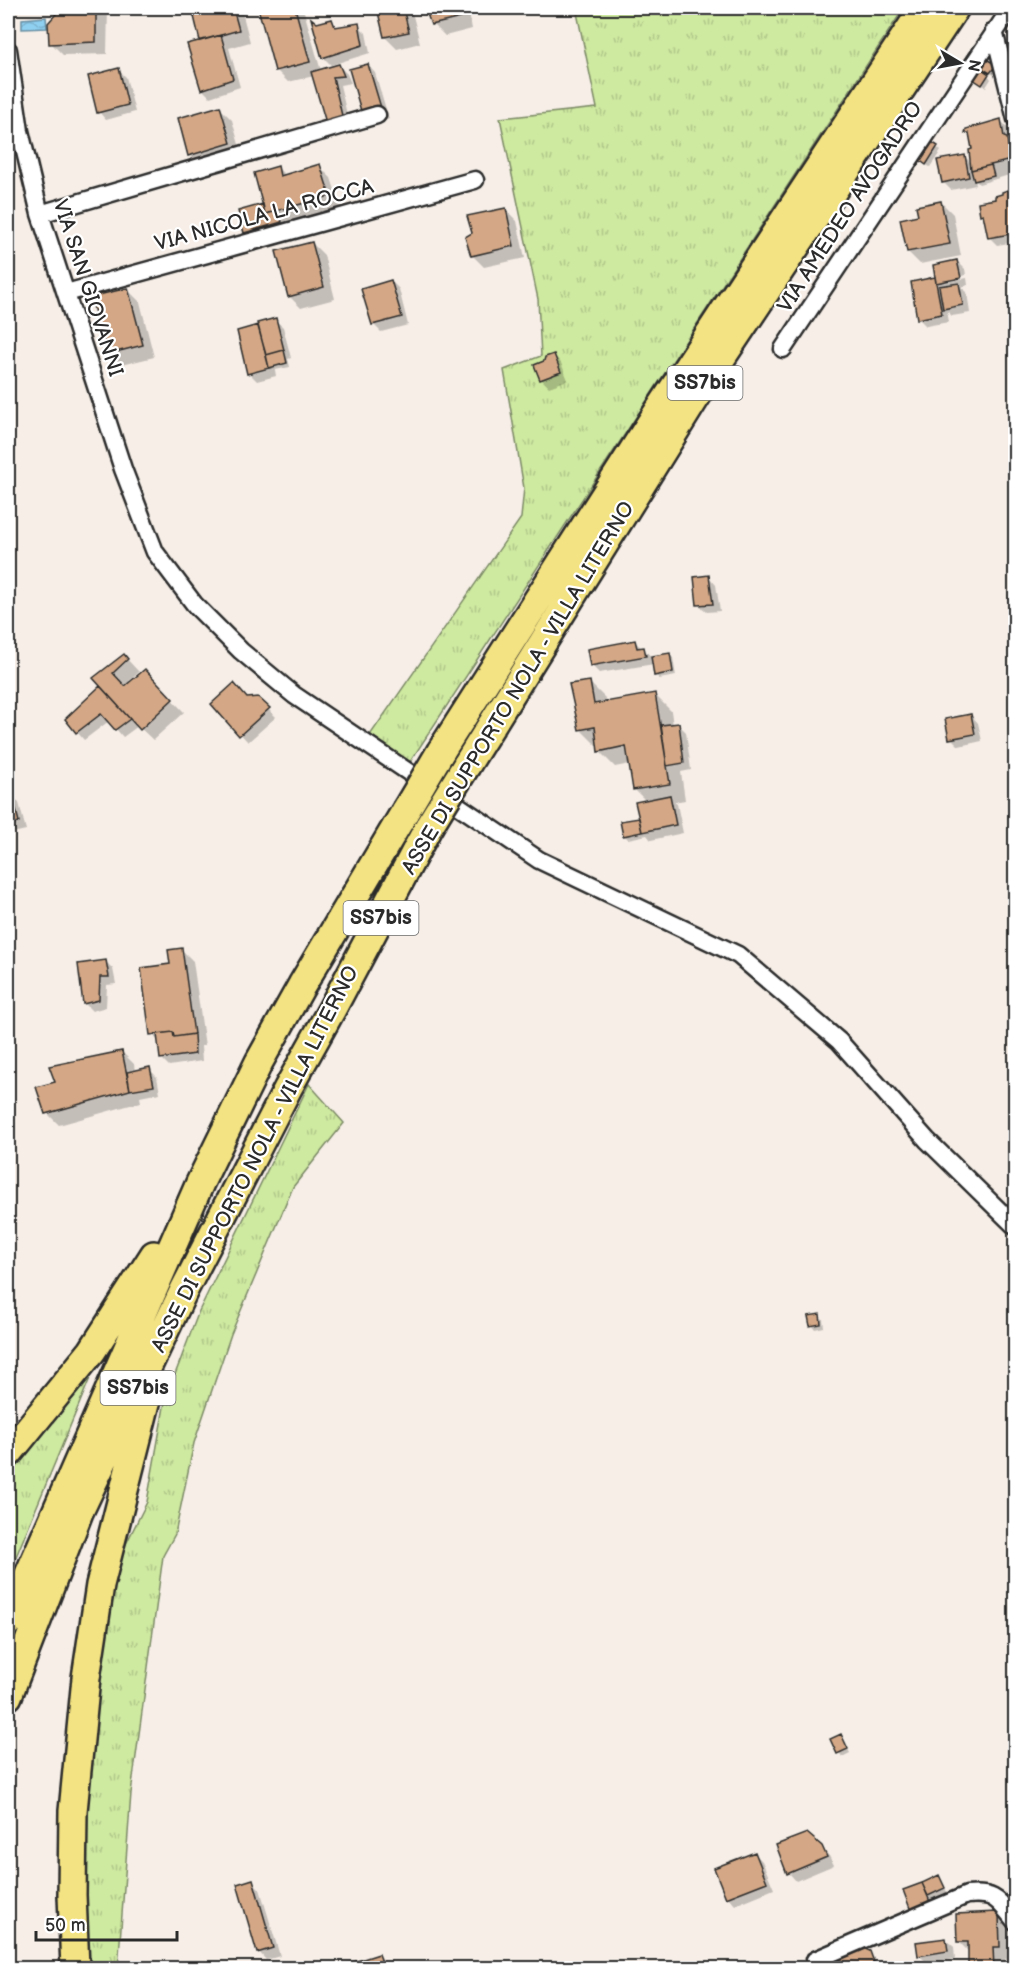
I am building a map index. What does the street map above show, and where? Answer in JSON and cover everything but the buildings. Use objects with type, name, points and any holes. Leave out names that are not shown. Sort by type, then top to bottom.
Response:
[{"type":"highway","name":"ASSE DI SUPPORTO NOLA - VILLA LITERNO","points":[[8,1622],[200,1183],[260,1062],[302,986],[441,751],[652,421],[924,8]]},
{"type":"highway","name":"ASSE DI SUPPORTO NOLA - VILLA LITERNO","points":[[8,1696],[79,1512],[184,1290],[288,1088],[429,826],[704,384],[954,8]]},
{"type":"highway","points":[[8,1454],[92,1351],[200,1183]]},
{"type":"highway","points":[[75,1968],[72,1895],[73,1811],[86,1678],[100,1585],[149,1392],[184,1290]]},
{"type":"street","name":"VIA AMEDEO AVOGADRO","points":[[783,349],[1011,8]]},
{"type":"street","points":[[994,31],[1016,119]]},
{"type":"street","name":"VIA SAN GIOVANNI","points":[[8,50],[20,131],[40,214],[123,469],[155,552],[195,605],[241,651],[294,695],[539,860],[738,955],[840,1041],[927,1140],[1016,1227]]},
{"type":"street","points":[[40,214],[377,115]]},
{"type":"street","name":"VIA NICOLA LA ROCCA","points":[[66,292],[475,180]]},
{"type":"street","points":[[815,1960],[967,1895],[983,1893],[994,1897],[1016,1922]]},
{"type":"green space","points":[[576,8],[904,8],[408,765],[368,738],[521,518],[524,488],[504,370],[541,356],[538,299],[500,118],[597,108]]},
{"type":"green space","points":[[309,1084],[344,1123],[293,1187],[231,1334],[194,1443],[175,1534],[163,1556],[131,1793],[118,1968],[88,1968],[85,1927],[87,1776],[102,1649],[123,1550],[147,1502],[165,1401],[199,1311]]},
{"type":"green space","points":[[95,1366],[8,1576],[8,1471]]},
{"type":"water","points":[[46,17],[47,28],[22,29],[22,19]]}]
